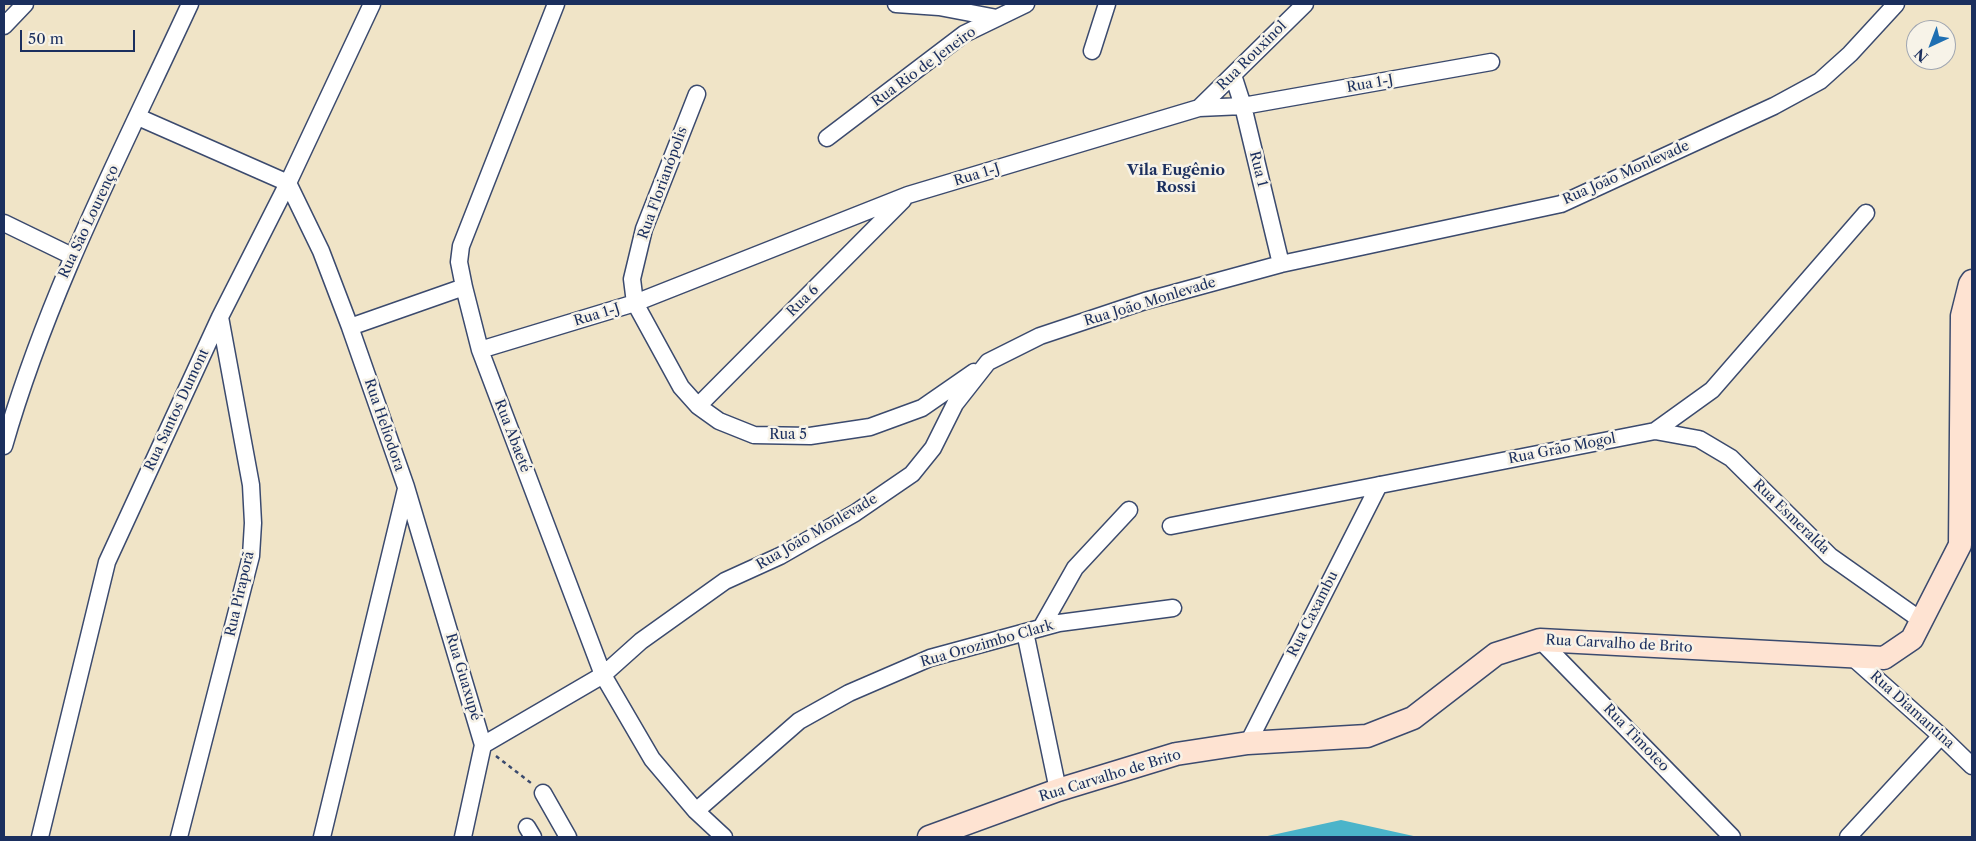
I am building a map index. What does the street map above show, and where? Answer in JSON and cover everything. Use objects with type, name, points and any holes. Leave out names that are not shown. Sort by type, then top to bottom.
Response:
[{"type":"street","points":[[4,26],[25,4]]},
{"type":"street","name":"Rua São Lourenço","points":[[4,446],[20,389],[72,256],[190,4]]},
{"type":"street","name":"Rua Santos Dumont","points":[[40,837],[107,562],[220,317],[288,183],[372,4]]},
{"type":"street","points":[[896,4],[939,7],[997,18]]},
{"type":"street","name":"Rua Rio de Jeneiro","points":[[827,138],[964,34],[1026,4]]},
{"type":"street","points":[[1092,51],[1107,4]]},
{"type":"street","name":"Rua Rouxinol","points":[[1199,108],[1305,4]]},
{"type":"street","name":"Rua João Monlevade","points":[[483,745],[603,675],[641,641],[725,581],[788,552],[856,513],[912,474],[933,448],[955,404],[988,362],[1040,336],[1145,301],[1281,264],[1561,204],[1774,106],[1820,80],[1850,54],[1896,4]]},
{"type":"street","name":"Rua Abaeté","points":[[554,6],[461,246],[460,262],[464,287],[480,350],[603,675],[652,759],[696,811],[724,837]]},
{"type":"street","name":"Rua 1-J","points":[[480,350],[635,303],[908,195],[1199,108],[1243,106],[1491,62]]},
{"type":"street","name":"Rua 1","points":[[1233,75],[1243,106],[1281,264]]},
{"type":"street","name":"Rua Florianópolis","points":[[635,303],[632,279],[644,228],[697,94]]},
{"type":"street","points":[[138,117],[288,183]]},
{"type":"street","name":"Rua Heliodora","points":[[288,183],[321,251],[406,487],[322,837]]},
{"type":"street","name":"Rua 6","points":[[698,406],[908,195]]},
{"type":"street","name":"Rua Grão Mogol","points":[[1171,526],[1654,431],[1712,390],[1866,213]]},
{"type":"street","points":[[4,223],[72,256]]},
{"type":"street","name":"Rua Carvalho de Brito","points":[[930,837],[1058,790],[1176,754],[1248,743],[1367,736],[1413,718],[1496,654],[1540,640],[1884,658],[1912,639],[1960,545],[1962,316],[1972,280]]},
{"type":"street","points":[[350,328],[464,287]]},
{"type":"street","name":"Rua 5","points":[[635,303],[681,387],[698,406],[718,420],[754,435],[810,436],[870,427],[922,408],[988,362]]},
{"type":"street","name":"Rua Piraporã","points":[[179,837],[250,556],[253,523],[250,485],[220,317]]},
{"type":"street","name":"Rua Esmeralda","points":[[1654,431],[1699,439],[1731,458],[1830,556],[1922,621]]},
{"type":"street","name":"Rua Caxambu","points":[[1248,743],[1379,485]]},
{"type":"street","name":"Rua Guaxupé","points":[[406,487],[483,745]]},
{"type":"street","points":[[1058,790],[1033,630],[1075,568],[1129,510]]},
{"type":"street","name":"Rua Orozimbo Clark","points":[[696,811],[799,721],[849,693],[930,658],[1059,624],[1173,608]]},
{"type":"street","name":"Rua Timoteo","points":[[1540,640],[1732,837]]},
{"type":"street","name":"Rua Diamantina","points":[[1850,656],[1941,736],[1972,766]]},
{"type":"street","points":[[1848,837],[1941,736]]},
{"type":"street","points":[[463,837],[483,745]]},
{"type":"street","points":[[543,793],[568,837]]},
{"type":"path","points":[[483,745],[543,793]]},
{"type":"water","points":[[1341,820],[1418,837],[1263,837]]},
{"type":"district","name":"Vila Eugênio Rossi","points":[[1176,180]]}]
